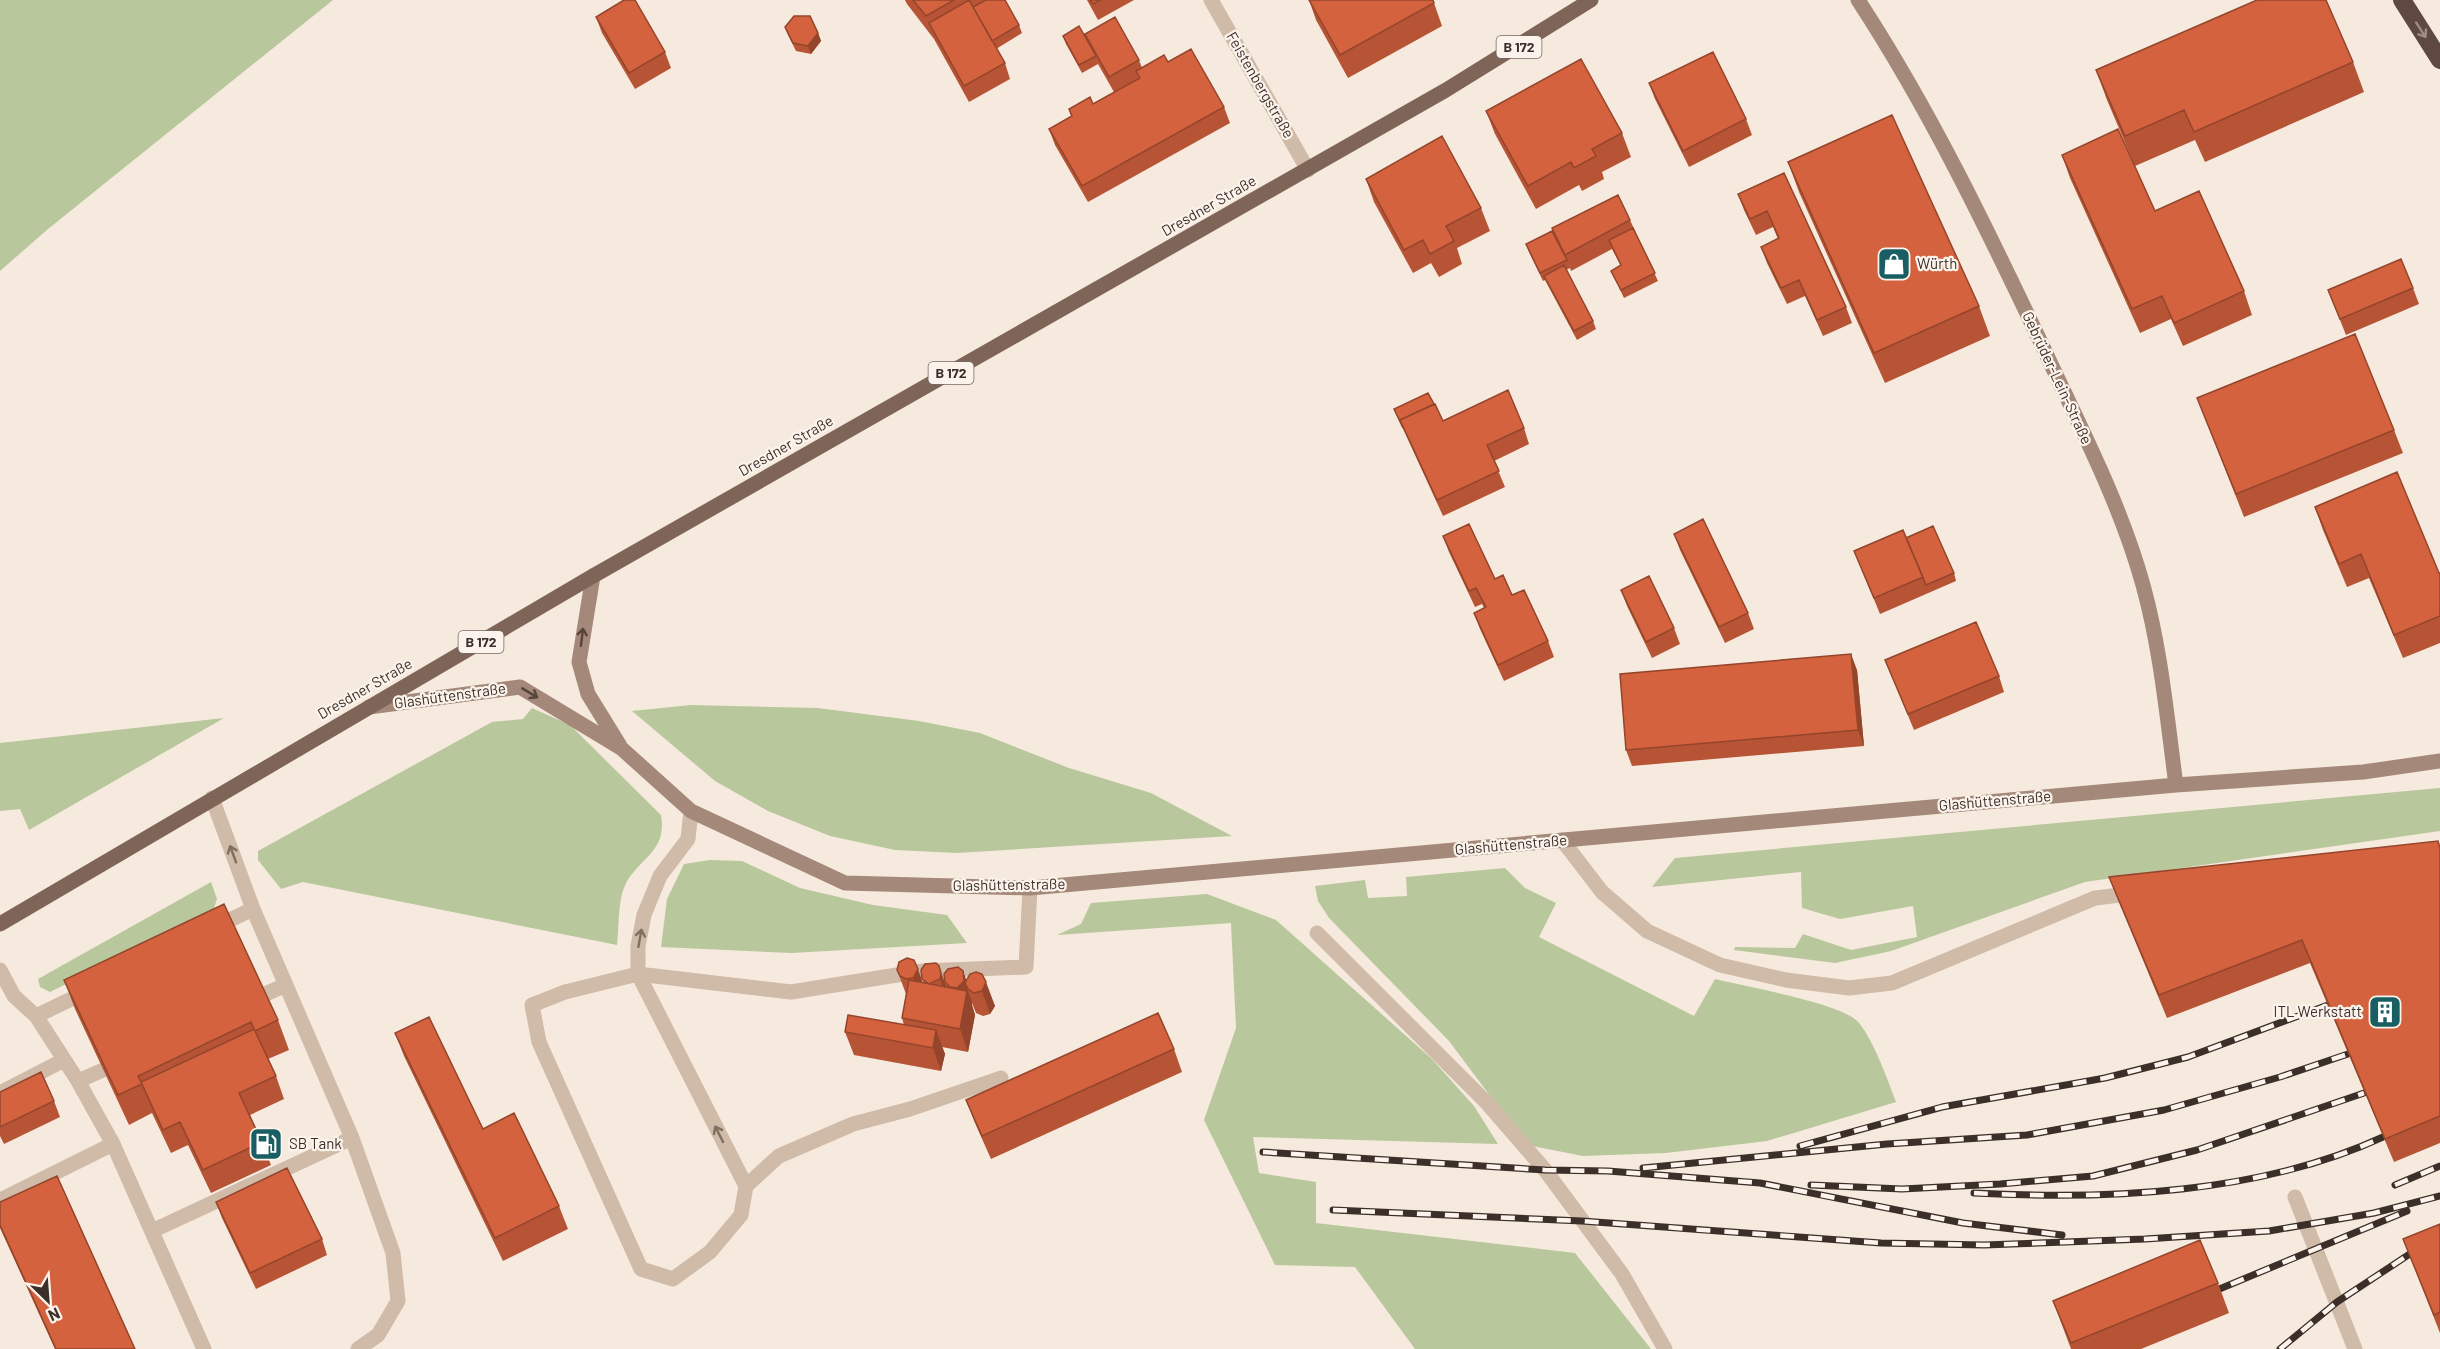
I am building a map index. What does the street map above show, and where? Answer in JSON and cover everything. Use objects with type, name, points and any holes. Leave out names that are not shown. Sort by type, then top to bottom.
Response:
[{"type":"highway","points":[[2402,0],[2440,60]]},
{"type":"main road","name":"Dresdner Straße","points":[[0,924],[593,576],[1475,74],[1591,0]]},
{"type":"street","name":"Feistenbergstraße","points":[[1211,0],[1308,170]]},
{"type":"street","name":"Gebrüder-Lein-Straße","points":[[1858,0],[1897,59],[1946,150],[2004,266],[2115,502],[2143,584],[2156,638],[2176,785]]},
{"type":"street","name":"Glashüttenstraße","points":[[593,576],[582,632],[579,662],[588,694],[621,748]]},
{"type":"street","name":"Glashüttenstraße","points":[[369,707],[520,687],[621,748],[691,811],[845,883],[1030,888],[2176,785],[2362,772],[2440,761]]},
{"type":"street","points":[[212,798],[253,909],[352,1138],[393,1253],[398,1301],[378,1335],[358,1349]]},
{"type":"street","points":[[691,811],[688,839],[660,876],[644,915],[638,946],[638,974],[746,1186],[741,1215],[711,1252],[673,1279],[641,1269],[539,1042],[532,1005],[565,992],[638,974],[791,992],[922,971],[1026,967],[1030,888]]},
{"type":"street","points":[[1562,840],[1602,892],[1647,931],[1720,965],[1786,980],[1849,988],[1892,983],[2096,898],[2155,890]]},
{"type":"street","points":[[201,934],[253,909]]},
{"type":"street","points":[[1317,933],[1443,1057],[1545,1170],[1622,1274],[1665,1349]]},
{"type":"street","points":[[0,970],[14,996],[36,1016],[78,1081],[113,1144],[204,1349]]},
{"type":"street","points":[[36,1016],[108,980]]},
{"type":"street","points":[[263,994],[286,985]]},
{"type":"street","points":[[0,1093],[64,1060]]},
{"type":"street","points":[[78,1081],[103,1070]]},
{"type":"street","points":[[746,1186],[779,1156],[835,1132],[1001,1078]]},
{"type":"street","points":[[152,1231],[352,1138]]},
{"type":"street","points":[[0,1200],[113,1144]]},
{"type":"street","points":[[2295,1197],[2355,1349]]},
{"type":"green space","points":[[0,0],[333,0],[48,229],[0,271]]},
{"type":"green space","points":[[691,705],[818,708],[919,721],[980,733],[1069,768],[1151,793],[1232,836],[957,853],[895,850],[830,836],[768,811],[715,781],[632,711]]},
{"type":"green space","points":[[532,708],[570,725],[661,815],[660,839],[629,878],[624,888],[617,945],[303,882],[281,889],[258,860],[258,851],[492,722],[523,719]]},
{"type":"green space","points":[[224,718],[29,830],[20,809],[0,811],[0,743]]},
{"type":"green space","points":[[2440,788],[2440,831],[2085,882],[1891,951],[1835,963],[1734,950],[1735,947],[1795,948],[1803,934],[1851,950],[1917,937],[1913,906],[1840,919],[1802,908],[1801,872],[1652,887],[1675,858]]},
{"type":"green space","points":[[710,860],[742,861],[800,888],[873,905],[947,915],[967,943],[792,953],[661,947],[667,899],[684,864]]},
{"type":"green space","points":[[1505,868],[1525,888],[1556,903],[1539,937],[1694,1016],[1715,979],[1811,1001],[1846,1014],[1862,1026],[1868,1036],[1896,1102],[1767,1141],[1666,1153],[1583,1156],[1527,1145],[1449,1041],[1329,918],[1318,901],[1315,886],[1365,880],[1368,898],[1407,896],[1406,877]]},
{"type":"green space","points":[[211,882],[217,899],[213,911],[50,992],[40,987],[38,979]]},
{"type":"green space","points":[[1207,894],[1276,920],[1432,1059],[1474,1106],[1498,1144],[1253,1137],[1259,1173],[1316,1182],[1316,1223],[1575,1253],[1651,1349],[1415,1349],[1355,1267],[1275,1265],[1204,1120],[1236,1028],[1231,923],[1057,935],[1081,924],[1091,903]]},
{"type":"building","points":[[624,0],[635,0],[665,52],[629,73],[596,17]]},
{"type":"building","points":[[913,0],[954,0],[926,16]]},
{"type":"building","points":[[969,0],[1005,63],[964,86],[929,23]]},
{"type":"building","points":[[986,0],[1005,0],[1019,25],[992,41],[973,7]]},
{"type":"building","points":[[1309,0],[1433,0],[1434,3],[1340,55]]},
{"type":"building","points":[[2257,0],[2326,0],[2353,62],[2194,132],[2184,110],[2125,136],[2096,70]]},
{"type":"building","points":[[794,16],[810,16],[818,33],[808,46],[793,43],[785,27]]},
{"type":"building","points":[[1115,17],[1139,60],[1109,77],[1085,34]]},
{"type":"building","points":[[1079,26],[1096,56],[1079,65],[1063,36]]},
{"type":"building","points":[[1191,49],[1224,107],[1082,186],[1049,129],[1072,116],[1069,109],[1090,97],[1093,104],[1140,78],[1136,71],[1164,55],[1168,62]]},
{"type":"building","points":[[1713,52],[1746,119],[1683,151],[1649,83]]},
{"type":"building","points":[[1581,59],[1622,133],[1592,149],[1596,156],[1574,168],[1571,162],[1528,186],[1486,111]]},
{"type":"building","name":"Würth","points":[[1892,115],[1979,306],[1874,353],[1788,162]]},
{"type":"building","points":[[2118,129],[2155,211],[2199,191],[2244,291],[2174,323],[2162,296],[2132,309],[2062,155]]},
{"type":"building","points":[[1442,136],[1481,208],[1446,226],[1454,241],[1430,254],[1423,240],[1404,250],[1366,179]]},
{"type":"building","points":[[1784,173],[1846,307],[1817,320],[1799,280],[1781,288],[1761,247],[1779,238],[1767,211],[1750,219],[1738,194]]},
{"type":"building","points":[[1618,195],[1630,220],[1565,255],[1552,228]]},
{"type":"building","points":[[1633,228],[1655,273],[1621,290],[1611,271],[1621,265],[1609,240]]},
{"type":"building","points":[[1552,231],[1567,260],[1540,273],[1526,244]]},
{"type":"building","points":[[2401,259],[2413,288],[2340,319],[2328,290]]},
{"type":"building","points":[[1564,265],[1593,321],[1574,331],[1544,276]]},
{"type":"building","points":[[2355,334],[2394,430],[2236,494],[2197,398]]},
{"type":"building","points":[[1508,390],[1524,428],[1487,445],[1499,471],[1437,500],[1400,420],[1435,404],[1443,421]]},
{"type":"building","points":[[1428,393],[1434,404],[1400,420],[1403,428],[1394,409]]},
{"type":"building","points":[[2397,472],[2440,573],[2440,616],[2394,635],[2361,554],[2339,564],[2315,507]]},
{"type":"building","points":[[1703,519],[1748,613],[1719,627],[1674,534]]},
{"type":"building","points":[[1469,524],[1495,579],[1503,575],[1512,595],[1524,590],[1548,641],[1498,665],[1474,613],[1486,607],[1476,588],[1469,591],[1443,536]]},
{"type":"building","points":[[1933,526],[1954,573],[1926,585],[1906,538]]},
{"type":"building","points":[[1903,530],[1923,577],[1874,598],[1854,551]]},
{"type":"building","points":[[1649,576],[1674,628],[1646,642],[1621,590]]},
{"type":"building","points":[[1976,622],[1999,676],[1908,714],[1885,660]]},
{"type":"building","points":[[1851,654],[1858,730],[1626,750],[1620,674]]},
{"type":"building","name":"ITL Werkstatt","points":[[2438,841],[2440,848],[2440,1116],[2385,1139],[2302,940],[2159,995],[2109,877]]},
{"type":"building","points":[[224,904],[278,1020],[255,1031],[251,1022],[138,1076],[142,1084],[118,1095],[64,980]]},
{"type":"building","points":[[907,958],[914,960],[918,969],[913,978],[906,979],[900,976],[897,970],[899,962]]},
{"type":"building","points":[[936,963],[941,973],[940,979],[929,984],[922,979],[921,970],[925,964]]},
{"type":"building","points":[[958,967],[963,971],[964,981],[957,988],[950,987],[945,982],[944,974],[948,969]]},
{"type":"building","points":[[976,972],[982,974],[986,982],[982,991],[974,993],[965,983],[970,974]]},
{"type":"building","points":[[909,980],[967,991],[960,1029],[902,1018]]},
{"type":"building","points":[[1158,1013],[1174,1049],[982,1136],[966,1100]]},
{"type":"building","points":[[848,1015],[936,1030],[933,1048],[845,1032]]},
{"type":"building","points":[[429,1017],[483,1129],[514,1113],[559,1206],[495,1238],[395,1033]]},
{"type":"building","points":[[254,1029],[276,1076],[239,1093],[262,1142],[203,1170],[180,1122],[163,1130],[141,1082]]},
{"type":"building","points":[[41,1072],[54,1101],[0,1127],[0,1092]]},
{"type":"building","points":[[287,1168],[322,1239],[250,1273],[216,1202]]},
{"type":"building","points":[[57,1176],[135,1349],[56,1349],[0,1225],[0,1202]]},
{"type":"building","points":[[2440,1224],[2440,1312],[2434,1315],[2403,1239]]},
{"type":"building","points":[[2200,1240],[2218,1283],[2071,1343],[2053,1301]]},
{"type":"railway","points":[[1800,1146],[1942,1107],[2105,1078],[2188,1057],[2328,1005]]},
{"type":"railway","points":[[1643,1168],[1887,1144],[2027,1135],[2164,1110],[2280,1077],[2348,1054]]},
{"type":"railway","points":[[1811,1185],[1902,1189],[2093,1176],[2197,1150],[2364,1093]]},
{"type":"railway","points":[[1974,1193],[2025,1195],[2129,1193],[2235,1182],[2286,1171],[2336,1156],[2383,1137]]},
{"type":"railway","points":[[1263,1152],[1545,1170],[1608,1171],[1760,1183],[1963,1223],[2062,1235]]},
{"type":"railway","points":[[2395,1185],[2440,1166]]},
{"type":"railway","points":[[1333,1210],[1582,1221],[1881,1243],[1984,1245],[2145,1239],[2269,1231],[2374,1213],[2440,1196]]},
{"type":"railway","points":[[2205,1295],[2407,1211]]},
{"type":"railway","points":[[2280,1349],[2337,1302],[2440,1234]]},
{"type":"place","name":"Würth","points":[[1894,264]]},
{"type":"place","name":"ITL Werkstatt","points":[[2385,1012]]},
{"type":"place","name":"SB Tank","points":[[266,1144]]}]
